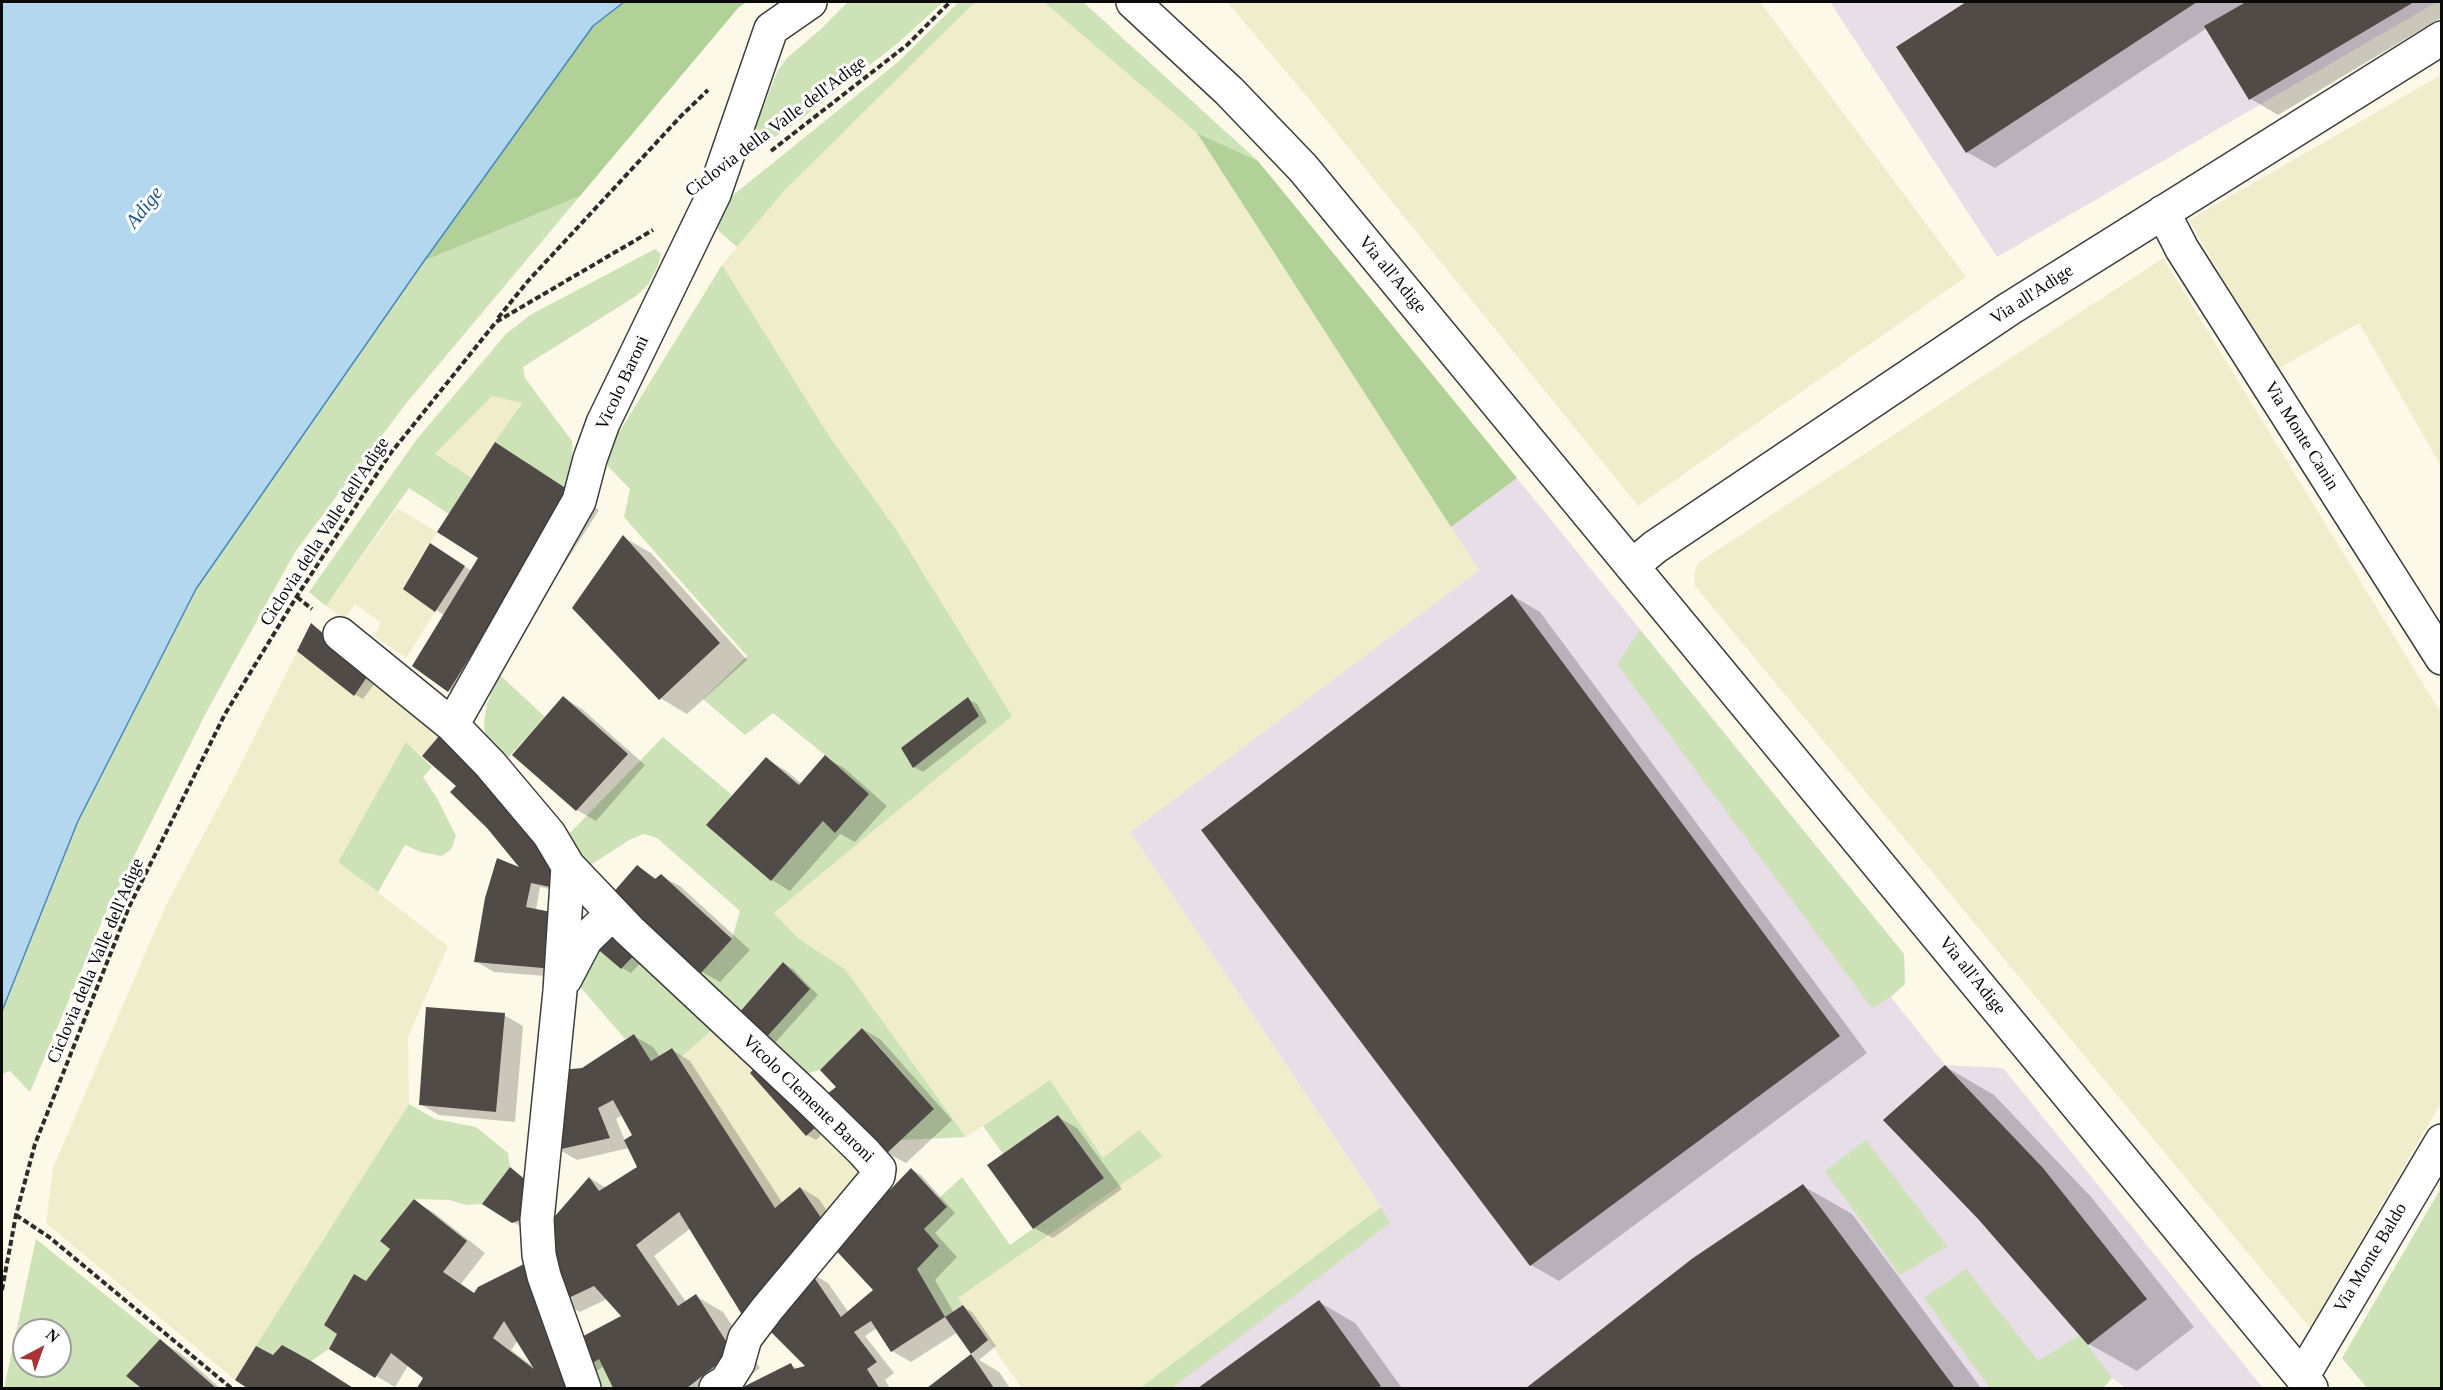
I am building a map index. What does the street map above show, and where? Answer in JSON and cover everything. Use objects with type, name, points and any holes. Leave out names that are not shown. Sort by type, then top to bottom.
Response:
[{"type":"street","name":"Vicolo Baroni","points":[[452,725],[579,501],[590,459],[603,423],[714,194],[771,29],[810,2]]},
{"type":"street","name":"Via all'Adige","points":[[1133,2],[1229,91],[1304,168],[2306,1383]]},
{"type":"street","name":"Via all'Adige","points":[[1632,566],[1664,540],[2009,309],[2442,38]]},
{"type":"street","name":"Via Monte Canin","points":[[2163,212],[2182,249],[2442,658]]},
{"type":"street","name":"Vicolo Clemente Baroni","points":[[340,634],[452,725],[529,809],[549,834],[568,866],[613,913],[830,1119],[879,1169],[878,1176],[745,1338],[738,1363],[726,1382],[717,1389]]},
{"type":"street","points":[[568,866],[560,991],[537,1220],[539,1255],[584,1389]]},
{"type":"street","points":[[560,991],[569,968],[586,939],[613,913]]},
{"type":"street","name":"Via Monte Baldo","points":[[2306,1383],[2442,1141]]},
{"type":"path","name":"Ciclovia della Valle dell'Adige","points":[[770,152],[907,45],[950,2]]},
{"type":"path","points":[[496,322],[536,272],[681,116],[714,84]]},
{"type":"path","name":"Ciclovia della Valle dell'Adige","points":[[2,1290],[16,1215],[35,1144],[129,908],[225,714],[297,596],[390,454],[496,322],[655,229]]},
{"type":"path","points":[[16,1215],[49,1237],[231,1389]]},
{"type":"shaded area","points":[[975,2],[1044,2],[1197,133],[1479,570],[1130,832],[1381,1207],[1140,1388],[1022,1388],[958,1298],[1161,1155],[1103,1159],[1050,1080],[966,1137],[845,969],[799,939],[774,913],[1012,716],[894,526],[831,439],[722,265],[783,192]]},
{"type":"shaded area","points":[[1227,2],[1760,2],[1966,277],[1638,506],[1309,99]]},
{"type":"shaded area","points":[[1830,2],[1966,2],[1896,48],[1966,153],[2197,2],[2246,2],[2205,27],[2250,100],[2414,2],[2437,2],[1997,257]]},
{"type":"shaded area","points":[[2441,75],[2441,466],[2359,323],[2276,370],[2189,220]]},
{"type":"shaded area","points":[[2163,258],[2441,713],[2441,1103],[2310,1328],[1695,586],[1694,574],[1698,563]]},
{"type":"shaded area","points":[[492,396],[522,402],[472,478],[435,454]]},
{"type":"shaded area","points":[[1517,478],[1904,954],[1905,984],[1891,997],[1945,1065],[2003,1068],[2263,1388],[2126,1388],[2112,1378],[2103,1388],[1955,1388],[1803,1184],[1693,1258],[1526,1388],[1140,1388],[1381,1207],[1130,832],[1479,570],[1451,527]],"holes":[[[1512,594],[1840,1036],[1530,1265],[1201,830]]]},
{"type":"shaded area","points":[[397,508],[437,532],[403,588],[435,612],[406,658],[374,636],[381,623],[355,604],[344,619],[326,606]]},
{"type":"shaded area","points":[[311,623],[439,736],[422,756],[407,743],[338,862],[448,946],[408,1037],[409,1104],[235,1380],[46,1223],[53,1168],[166,905],[232,781]]},
{"type":"shaded area","points":[[719,1024],[760,1062],[750,1073],[806,1135],[818,1125],[864,1178],[826,1225],[801,1187],[775,1208],[679,1059]]},
{"type":"green space","points":[[624,2],[747,2],[739,7],[580,196],[424,261],[593,26]]},
{"type":"green space","points":[[848,2],[943,2],[898,43],[805,116],[742,160],[778,70],[787,58]]},
{"type":"green space","points":[[959,2],[975,2],[783,192],[737,247],[719,231],[715,223],[727,200],[898,62]]},
{"type":"green space","points":[[1044,2],[1083,2],[1258,161],[1197,133]]},
{"type":"green space","points":[[1197,133],[1258,161],[1517,478],[1451,527]]},
{"type":"green space","points":[[580,196],[404,406],[295,552],[208,709],[106,912],[30,1092],[10,1071],[2,1074],[2,1011],[78,821],[196,589],[424,261]]},
{"type":"green space","points":[[655,249],[661,254],[658,266],[648,285],[636,296],[523,367],[525,378],[572,441],[573,493],[495,442],[522,403],[492,396],[435,454],[472,478],[449,514],[409,488],[326,606],[309,592],[417,439],[506,334],[530,315]]},
{"type":"green space","points":[[722,265],[831,439],[894,526],[1012,716],[774,913],[799,939],[845,969],[966,1137],[901,1140],[934,1109],[863,1028],[820,1070],[802,1074],[764,1040],[810,988],[783,962],[738,1014],[701,973],[732,939],[740,911],[657,838],[644,834],[631,839],[589,866],[567,836],[663,737],[732,795],[707,825],[771,881],[823,821],[825,755],[773,713],[745,735],[703,699],[747,656],[624,517],[630,489],[602,460]]},
{"type":"green space","points":[[1640,630],[1904,954],[1905,984],[1890,997],[1872,1008],[1617,664]]},
{"type":"green space","points":[[498,673],[545,717],[504,762],[485,736],[484,722]]},
{"type":"green space","points":[[406,742],[432,767],[423,777],[437,798],[456,836],[451,850],[441,856],[421,852],[405,845],[378,892],[338,862]]},
{"type":"green space","points":[[594,946],[621,969],[639,950],[719,1024],[679,1059],[671,1048],[651,1061],[634,1034],[625,1039],[577,983]]},
{"type":"green space","points":[[1050,1080],[1103,1158],[1139,1130],[1162,1156],[958,1298],[963,1305],[945,1317],[917,1269],[939,1246],[924,1229],[947,1207],[939,1198],[962,1177],[1010,1245],[1104,1178],[1058,1115],[1003,1154],[983,1126]]},
{"type":"green space","points":[[409,1104],[435,1119],[476,1127],[508,1153],[510,1167],[482,1204],[466,1205],[449,1200],[414,1199],[381,1241],[390,1249],[366,1281],[354,1274],[324,1325],[337,1334],[329,1349],[311,1361],[273,1355],[256,1346]]},
{"type":"green space","points":[[1866,1140],[1947,1246],[1900,1275],[1825,1171]]},
{"type":"green space","points":[[2441,1188],[2441,1388],[2367,1388],[2342,1358]]},
{"type":"green space","points":[[1381,1207],[1390,1223],[1172,1388],[1140,1388]]},
{"type":"green space","points":[[36,1239],[160,1339],[126,1376],[141,1388],[4,1388],[12,1351],[12,1378],[72,1378],[72,1318],[19,1318]]},
{"type":"green space","points":[[1966,1269],[2038,1361],[2080,1335],[2112,1378],[2103,1388],[1990,1388],[1924,1298]]},
{"type":"green space","points":[[599,1359],[613,1388],[590,1388],[582,1370]]},
{"type":"water","name":"Adige","points":[[2,2],[624,2],[593,26],[424,261],[196,589],[78,821],[2,1011]]},
{"type":"building","points":[[1966,2],[2197,2],[1966,153],[1896,47]]},
{"type":"building","points":[[2246,2],[2414,2],[2249,100],[2204,26]]},
{"type":"building","points":[[495,442],[573,493],[448,692],[412,666],[478,558],[437,532]]},
{"type":"building","points":[[623,535],[720,643],[659,700],[572,608]]},
{"type":"building","points":[[430,543],[465,566],[435,612],[403,589]]},
{"type":"building","points":[[1512,594],[1840,1036],[1530,1266],[1201,830]]},
{"type":"building","points":[[311,623],[369,674],[354,696],[297,651]]},
{"type":"building","points":[[563,696],[628,754],[576,811],[512,755]]},
{"type":"building","points":[[968,697],[979,716],[913,768],[901,748]]},
{"type":"building","points":[[439,736],[473,766],[526,824],[549,863],[555,888],[531,883],[526,907],[556,913],[554,969],[474,962],[485,898],[497,858],[519,867],[487,828],[450,792],[456,786],[422,756]]},
{"type":"building","points":[[825,755],[869,794],[835,833],[823,821],[771,881],[706,825],[766,757],[799,785]]},
{"type":"building","points":[[637,865],[655,879],[661,874],[732,939],[701,973],[611,895]]},
{"type":"building","points":[[613,922],[639,950],[621,969],[594,946]]},
{"type":"building","points":[[783,962],[810,989],[764,1040],[738,1014]]},
{"type":"building","points":[[426,1007],[505,1013],[496,1112],[419,1105]]},
{"type":"building","points":[[862,1028],[934,1109],[886,1154],[840,1104],[827,1094],[836,1087],[820,1070]]},
{"type":"building","points":[[634,1034],[651,1061],[672,1048],[775,1208],[800,1187],[826,1225],[744,1318],[679,1212],[636,1245],[678,1306],[696,1294],[733,1352],[687,1388],[613,1388],[599,1359],[582,1370],[576,1340],[621,1316],[594,1286],[560,1302],[549,1223],[589,1177],[599,1191],[637,1167],[624,1140],[632,1135],[613,1100],[598,1108],[610,1138],[557,1150],[561,1070],[582,1068]]},
{"type":"building","points":[[760,1062],[818,1125],[806,1136],[750,1073]]},
{"type":"building","points":[[1945,1065],[2043,1168],[2147,1299],[2088,1345],[1979,1220],[1883,1120]]},
{"type":"building","points":[[1058,1115],[1104,1178],[1033,1229],[987,1165]]},
{"type":"building","points":[[510,1167],[533,1186],[534,1215],[512,1223],[482,1204]]},
{"type":"building","points":[[911,1168],[947,1207],[924,1229],[939,1246],[917,1269],[945,1317],[891,1352],[871,1321],[854,1332],[877,1362],[867,1369],[879,1388],[741,1388],[791,1363],[794,1369],[805,1366],[762,1323],[809,1270],[841,1317],[873,1290],[830,1244],[884,1184],[890,1190]]},
{"type":"building","points":[[1803,1184],[1955,1388],[1526,1388],[1693,1258]]},
{"type":"building","points":[[414,1199],[467,1241],[443,1272],[474,1293],[478,1287],[532,1260],[579,1388],[417,1388],[423,1378],[391,1353],[375,1378],[329,1349],[337,1334],[324,1325],[354,1274],[366,1281],[390,1249],[380,1241]],"holes":[[[504,1321],[534,1369],[493,1338]]]},
{"type":"building","points":[[1319,1300],[1381,1386],[1377,1388],[1198,1388]]},
{"type":"building","points":[[963,1305],[988,1340],[971,1354],[945,1317]]},
{"type":"building","points":[[160,1339],[216,1388],[141,1388],[126,1376]]},
{"type":"building","points":[[282,1345],[353,1388],[247,1388],[235,1380],[256,1346],[273,1355]]},
{"type":"building","points":[[971,1354],[994,1388],[927,1388]]}]
